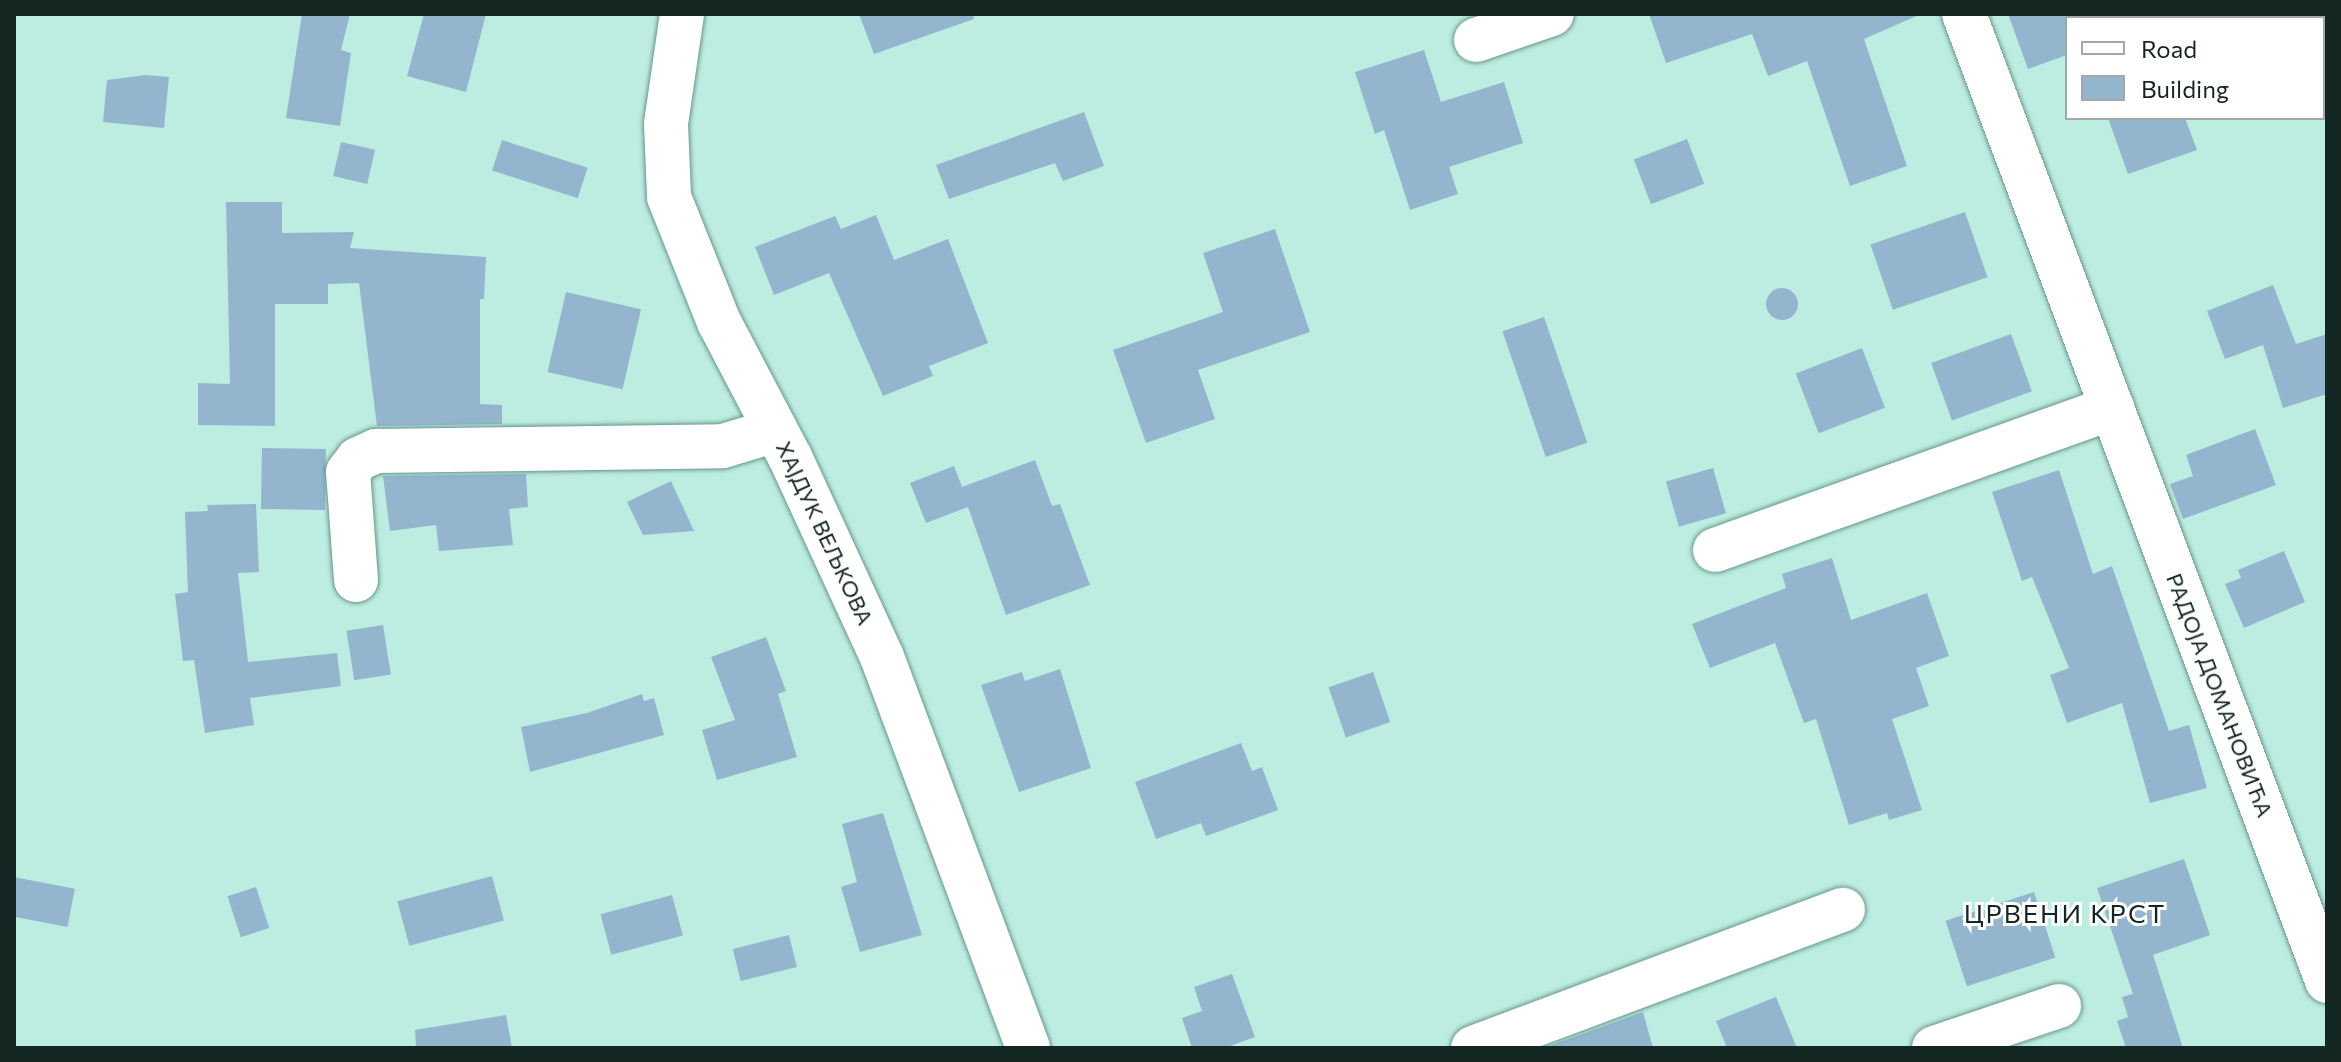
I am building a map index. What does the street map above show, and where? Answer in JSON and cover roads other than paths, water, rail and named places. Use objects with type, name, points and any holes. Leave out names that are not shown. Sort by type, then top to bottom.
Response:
[{"type":"street","name":"ХАЈДУК ВЕЉКОВА","points":[[682,14],[666,124],[669,197],[719,322],[776,430],[882,657],[1028,1048]]},
{"type":"street","points":[[1476,40],[1552,14]]},
{"type":"street","name":"РАДОЈА ДОМАНОВИЋА","points":[[1964,14],[2327,981]]},
{"type":"street","points":[[1715,550],[2112,408]]},
{"type":"street","points":[[356,580],[348,472],[358,459],[376,451],[723,446],[776,430]]},
{"type":"street","points":[[1473,1048],[1843,910]]},
{"type":"street","points":[[1934,1048],[2059,1006]]},
{"type":"district","name":"ЦРВЕНИ КРСТ","points":[[2065,913]]}]
